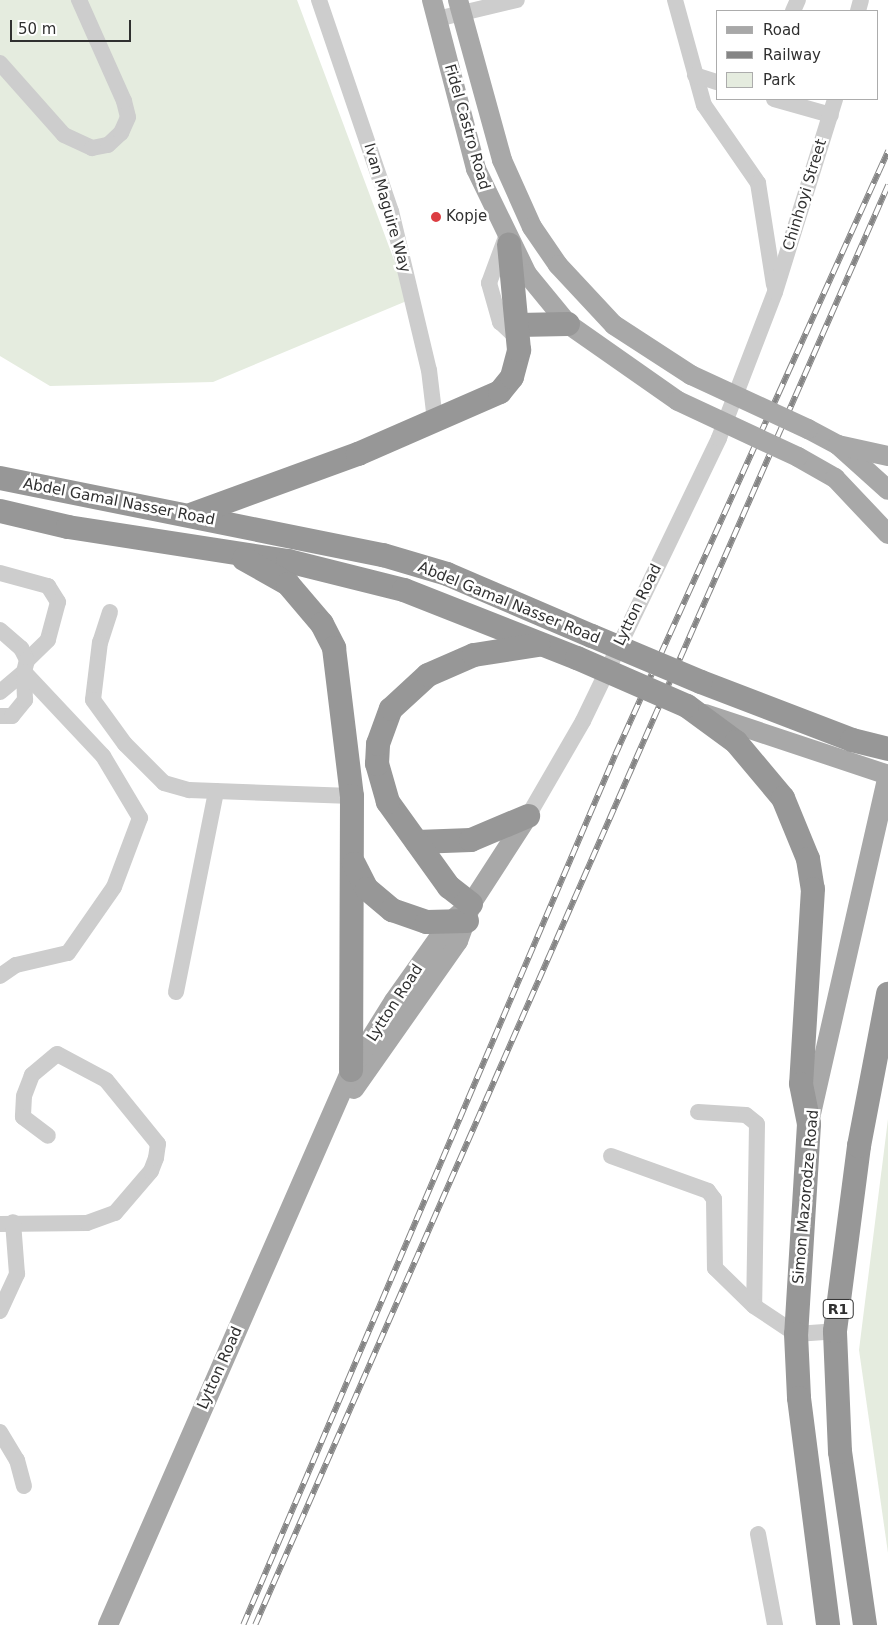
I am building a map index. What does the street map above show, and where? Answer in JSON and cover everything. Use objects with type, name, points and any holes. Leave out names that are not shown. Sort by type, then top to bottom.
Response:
[{"type":"highway","points":[[187,516],[231,504],[500,392],[518,363],[518,332],[508,240]]},
{"type":"highway","points":[[518,332],[568,324]]},
{"type":"highway","name":"Abdel Gamal Nasser Road","points":[[0,478],[383,555],[447,574],[701,682],[852,740],[888,749]]},
{"type":"highway","name":"Abdel Gamal Nasser Road","points":[[0,511],[68,527],[230,551],[404,590],[544,644],[693,708]]},
{"type":"highway","points":[[230,551],[288,584],[322,624],[337,664],[352,796],[351,1070]]},
{"type":"highway","points":[[353,863],[367,889],[392,910],[419,921],[462,915],[449,887],[388,802],[380,780],[378,744],[391,710],[421,681],[450,662],[500,648],[544,644]]},
{"type":"highway","points":[[693,708],[760,768],[784,798],[803,838],[813,889],[802,1084],[809,1124]]},
{"type":"highway","points":[[417,842],[471,840],[528,816]]},
{"type":"highway","name":"R1","points":[[865,1625],[840,1452],[835,1331],[861,1136],[888,994]]},
{"type":"highway","name":"Simon Mazorodze Road","points":[[809,1124],[796,1334],[802,1427],[828,1625]]},
{"type":"main road","name":"Fidel Castro Road","points":[[460,6],[502,160],[532,227],[558,265],[614,325],[691,376],[808,429],[838,445]]},
{"type":"main road","name":"Fidel Castro Road","points":[[434,10],[476,169],[508,240],[527,274],[568,324],[678,401],[798,457],[834,478],[888,534]]},
{"type":"main road","points":[[838,445],[888,456]]},
{"type":"main road","points":[[838,445],[888,490]]},
{"type":"main road","name":"Abdel Gamal Nasser Road","points":[[693,708],[847,765],[888,776]]},
{"type":"main road","name":"Simon Mazorodze Road","points":[[809,1124],[888,776]]},
{"type":"main road","name":"Lytton Road","points":[[108,1625],[283,1218],[335,1113],[351,1070],[462,915],[528,816]]},
{"type":"main road","name":"Lytton Road","points":[[335,1113],[458,941],[462,915]]},
{"type":"street","points":[[0,63],[64,135],[92,148],[108,145],[121,133],[128,118],[124,101],[79,0]]},
{"type":"street","name":"Ivan Maguire Way","points":[[319,0],[391,211],[429,370],[435,420]]},
{"type":"street","points":[[434,10],[517,0]]},
{"type":"street","points":[[675,0],[704,106],[758,183],[775,292]]},
{"type":"street","points":[[695,75],[716,82]]},
{"type":"street","points":[[778,100],[831,115]]},
{"type":"street","name":"Chinhoyi Street","points":[[775,292],[835,100]]},
{"type":"street","name":"Lytton Road","points":[[528,816],[583,721],[719,438],[775,292]]},
{"type":"street","points":[[0,573],[48,586],[58,602],[48,640],[0,692]]},
{"type":"street","points":[[110,612],[100,642],[93,700],[125,744],[164,783],[216,791],[352,796]]},
{"type":"street","points":[[0,630],[21,648],[25,666],[25,700],[12,716],[0,716]]},
{"type":"street","points":[[0,976],[16,965],[68,953],[114,887],[140,818],[103,756],[25,666]]},
{"type":"street","points":[[176,992],[216,791]]},
{"type":"street","points":[[0,1311],[17,1274],[6,1223],[87,1223],[116,1213],[151,1171],[156,1158],[158,1144],[106,1080],[57,1054],[32,1075],[24,1096],[23,1117],[48,1136]]},
{"type":"street","points":[[698,1112],[746,1115],[757,1124],[754,1306]]},
{"type":"street","points":[[611,1156],[708,1191],[714,1199],[714,1268],[754,1306],[796,1334],[835,1331]]},
{"type":"street","points":[[0,1432],[17,1460],[24,1486]]},
{"type":"street","points":[[758,1534],[775,1625]]},
{"type":"green space","points":[[0,0],[297,0],[409,300],[213,382],[50,386],[0,356]]},
{"type":"green space","points":[[888,1119],[888,1553],[859,1350]]},
{"type":"railway","points":[[243,1625],[615,755],[888,151]]},
{"type":"railway","points":[[255,1625],[888,185]]},
{"type":"place","name":"Kopje","points":[[436,217]]}]
